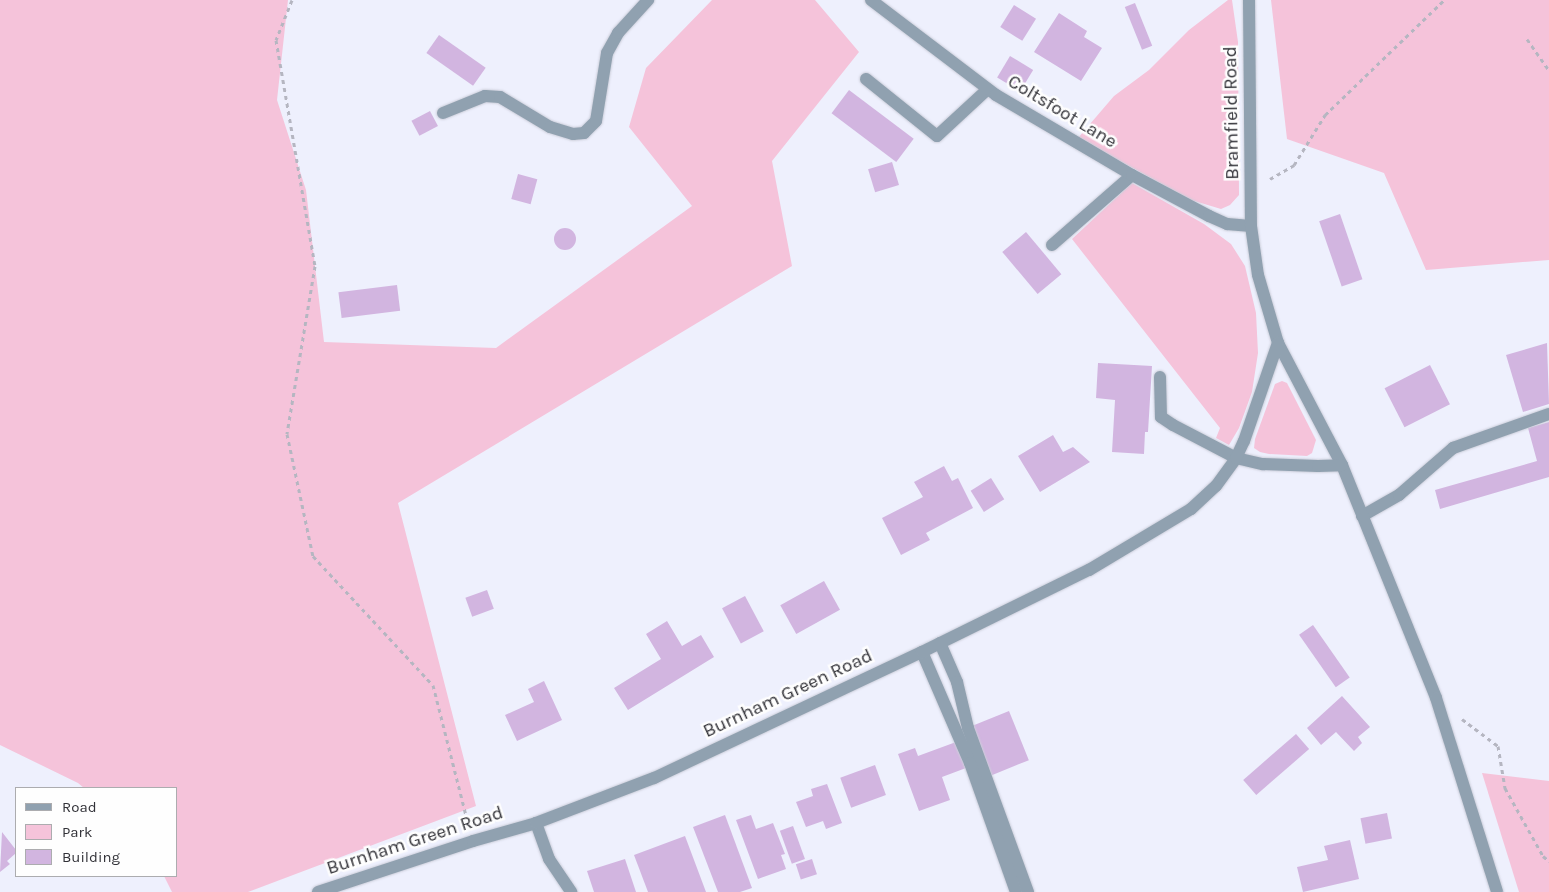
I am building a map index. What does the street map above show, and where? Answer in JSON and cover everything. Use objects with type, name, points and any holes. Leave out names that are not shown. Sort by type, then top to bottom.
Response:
[{"type":"street","points":[[443,113],[485,96],[500,97],[550,127],[573,134],[584,133],[596,121],[607,53],[618,33],[648,0]]},
{"type":"street","name":"Coltsfoot Lane","points":[[871,0],[988,90],[1132,175],[1227,224],[1251,226]]},
{"type":"street","name":"Bramfield Road","points":[[1249,0],[1251,226],[1258,275],[1278,343],[1342,465],[1436,698],[1497,892]]},
{"type":"street","points":[[866,79],[937,136],[988,90]]},
{"type":"street","points":[[1052,244],[1132,175]]},
{"type":"street","name":"Burnham Green Road","points":[[318,892],[473,841],[536,823],[654,778],[922,652],[1089,570],[1191,509],[1216,486],[1236,458],[1244,441],[1278,343]]},
{"type":"street","points":[[1160,377],[1161,417],[1173,426],[1236,458],[1264,464],[1342,465]]},
{"type":"street","points":[[1362,516],[1399,494],[1453,448],[1549,414]]},
{"type":"street","points":[[940,643],[957,682],[968,728],[1028,892]]},
{"type":"street","points":[[922,652],[970,762],[1016,892]]},
{"type":"street","points":[[536,823],[549,859],[571,892]]},
{"type":"path","points":[[292,0],[276,40],[315,266],[287,434],[313,556],[433,685],[473,841]]},
{"type":"path","points":[[1252,189],[1294,166],[1325,115],[1444,0]]},
{"type":"path","points":[[1527,39],[1549,71]]},
{"type":"path","points":[[1436,698],[1498,746],[1505,788],[1543,856],[1549,862]]},
{"type":"green space","points":[[0,0],[288,0],[277,100],[306,190],[324,342],[496,348],[692,206],[629,127],[646,68],[712,0],[815,0],[859,52],[772,161],[792,266],[398,503],[476,806],[248,892],[172,892],[164,877],[178,877],[178,787],[83,787],[0,745]]},
{"type":"green space","points":[[1228,0],[1232,0],[1238,42],[1239,195],[1230,205],[1221,209],[1191,200],[1078,138],[1114,96],[1149,70],[1189,30]]},
{"type":"green space","points":[[1271,0],[1549,0],[1549,260],[1426,270],[1384,173],[1287,139]]},
{"type":"green space","points":[[1132,183],[1204,224],[1231,244],[1245,266],[1256,313],[1258,353],[1252,392],[1239,428],[1229,445],[1216,438],[1220,428],[1072,239]]},
{"type":"green space","points":[[1282,381],[1287,383],[1316,440],[1312,453],[1307,456],[1269,454],[1254,448],[1255,439],[1275,384]]},
{"type":"green space","points":[[1482,773],[1549,781],[1549,892],[1519,892]]},
{"type":"building","points":[[1135,3],[1152,46],[1142,50],[1125,7]]},
{"type":"building","points":[[1014,5],[1036,19],[1022,41],[1000,27]]},
{"type":"building","points":[[1059,13],[1087,31],[1084,37],[1102,48],[1081,81],[1034,52]]},
{"type":"building","points":[[439,35],[486,68],[473,86],[426,53]]},
{"type":"building","points":[[1010,56],[1033,70],[1020,91],[997,77]]},
{"type":"building","points":[[849,90],[914,139],[896,162],[832,113]]},
{"type":"building","points":[[430,111],[438,126],[419,136],[411,121]]},
{"type":"building","points":[[892,162],[899,185],[875,192],[868,169]]},
{"type":"building","points":[[518,174],[537,179],[531,204],[511,199]]},
{"type":"building","points":[[1340,214],[1362,279],[1342,286],[1319,221]]},
{"type":"building","points":[[565,228],[573,231],[576,239],[573,247],[565,250],[557,247],[554,239],[557,231]]},
{"type":"building","points":[[1026,232],[1061,274],[1038,294],[1002,252]]},
{"type":"building","points":[[397,285],[400,311],[342,318],[338,292]]},
{"type":"building","points":[[1547,343],[1549,404],[1523,412],[1506,355]]},
{"type":"building","points":[[1098,363],[1152,366],[1148,432],[1145,432],[1144,454],[1112,452],[1115,400],[1096,398]]},
{"type":"building","points":[[1430,365],[1450,404],[1405,427],[1385,388]]},
{"type":"building","points":[[1549,422],[1549,477],[1440,509],[1435,490],[1537,461],[1528,428]]},
{"type":"building","points":[[1053,435],[1063,452],[1073,447],[1090,462],[1040,492],[1018,456]]},
{"type":"building","points":[[944,466],[952,481],[958,478],[973,508],[926,533],[930,540],[901,555],[882,518],[923,497],[914,482]]},
{"type":"building","points":[[991,478],[1004,499],[984,512],[971,491]]},
{"type":"building","points":[[824,581],[840,610],[796,634],[780,605]]},
{"type":"building","points":[[487,590],[494,609],[472,617],[465,598]]},
{"type":"building","points":[[745,596],[764,631],[741,644],[722,608]]},
{"type":"building","points":[[667,621],[682,646],[701,635],[714,657],[628,710],[614,688],[661,659],[646,634]]},
{"type":"building","points":[[1313,625],[1350,677],[1336,687],[1299,635]]},
{"type":"building","points":[[544,681],[562,720],[517,741],[505,715],[534,702],[528,689]]},
{"type":"building","points":[[1342,696],[1370,727],[1358,737],[1362,743],[1354,751],[1336,732],[1321,745],[1307,728]]},
{"type":"building","points":[[1009,711],[1029,760],[992,775],[972,726]]},
{"type":"building","points":[[1296,734],[1309,749],[1256,795],[1243,780]]},
{"type":"building","points":[[956,742],[966,768],[942,777],[950,800],[919,811],[898,754],[915,748],[918,756]]},
{"type":"building","points":[[875,765],[886,795],[851,808],[840,778]]},
{"type":"building","points":[[827,784],[842,823],[826,829],[823,821],[806,827],[796,802],[813,796],[811,789]]},
{"type":"building","points":[[1387,813],[1392,839],[1365,844],[1360,818]]},
{"type":"building","points":[[725,815],[752,888],[740,892],[718,892],[693,827]]},
{"type":"building","points":[[751,815],[756,829],[773,823],[785,854],[781,855],[786,869],[758,879],[736,820]]},
{"type":"building","points":[[793,826],[805,859],[792,864],[780,831]]},
{"type":"building","points":[[2,832],[15,849],[15,854],[7,861],[10,864],[0,872]]},
{"type":"building","points":[[685,836],[706,892],[648,892],[634,855]]},
{"type":"building","points":[[1350,840],[1359,879],[1303,892],[1297,867],[1328,860],[1324,846]]},
{"type":"building","points":[[625,859],[636,892],[594,892],[587,871]]},
{"type":"building","points":[[812,859],[817,874],[801,879],[796,864]]}]
